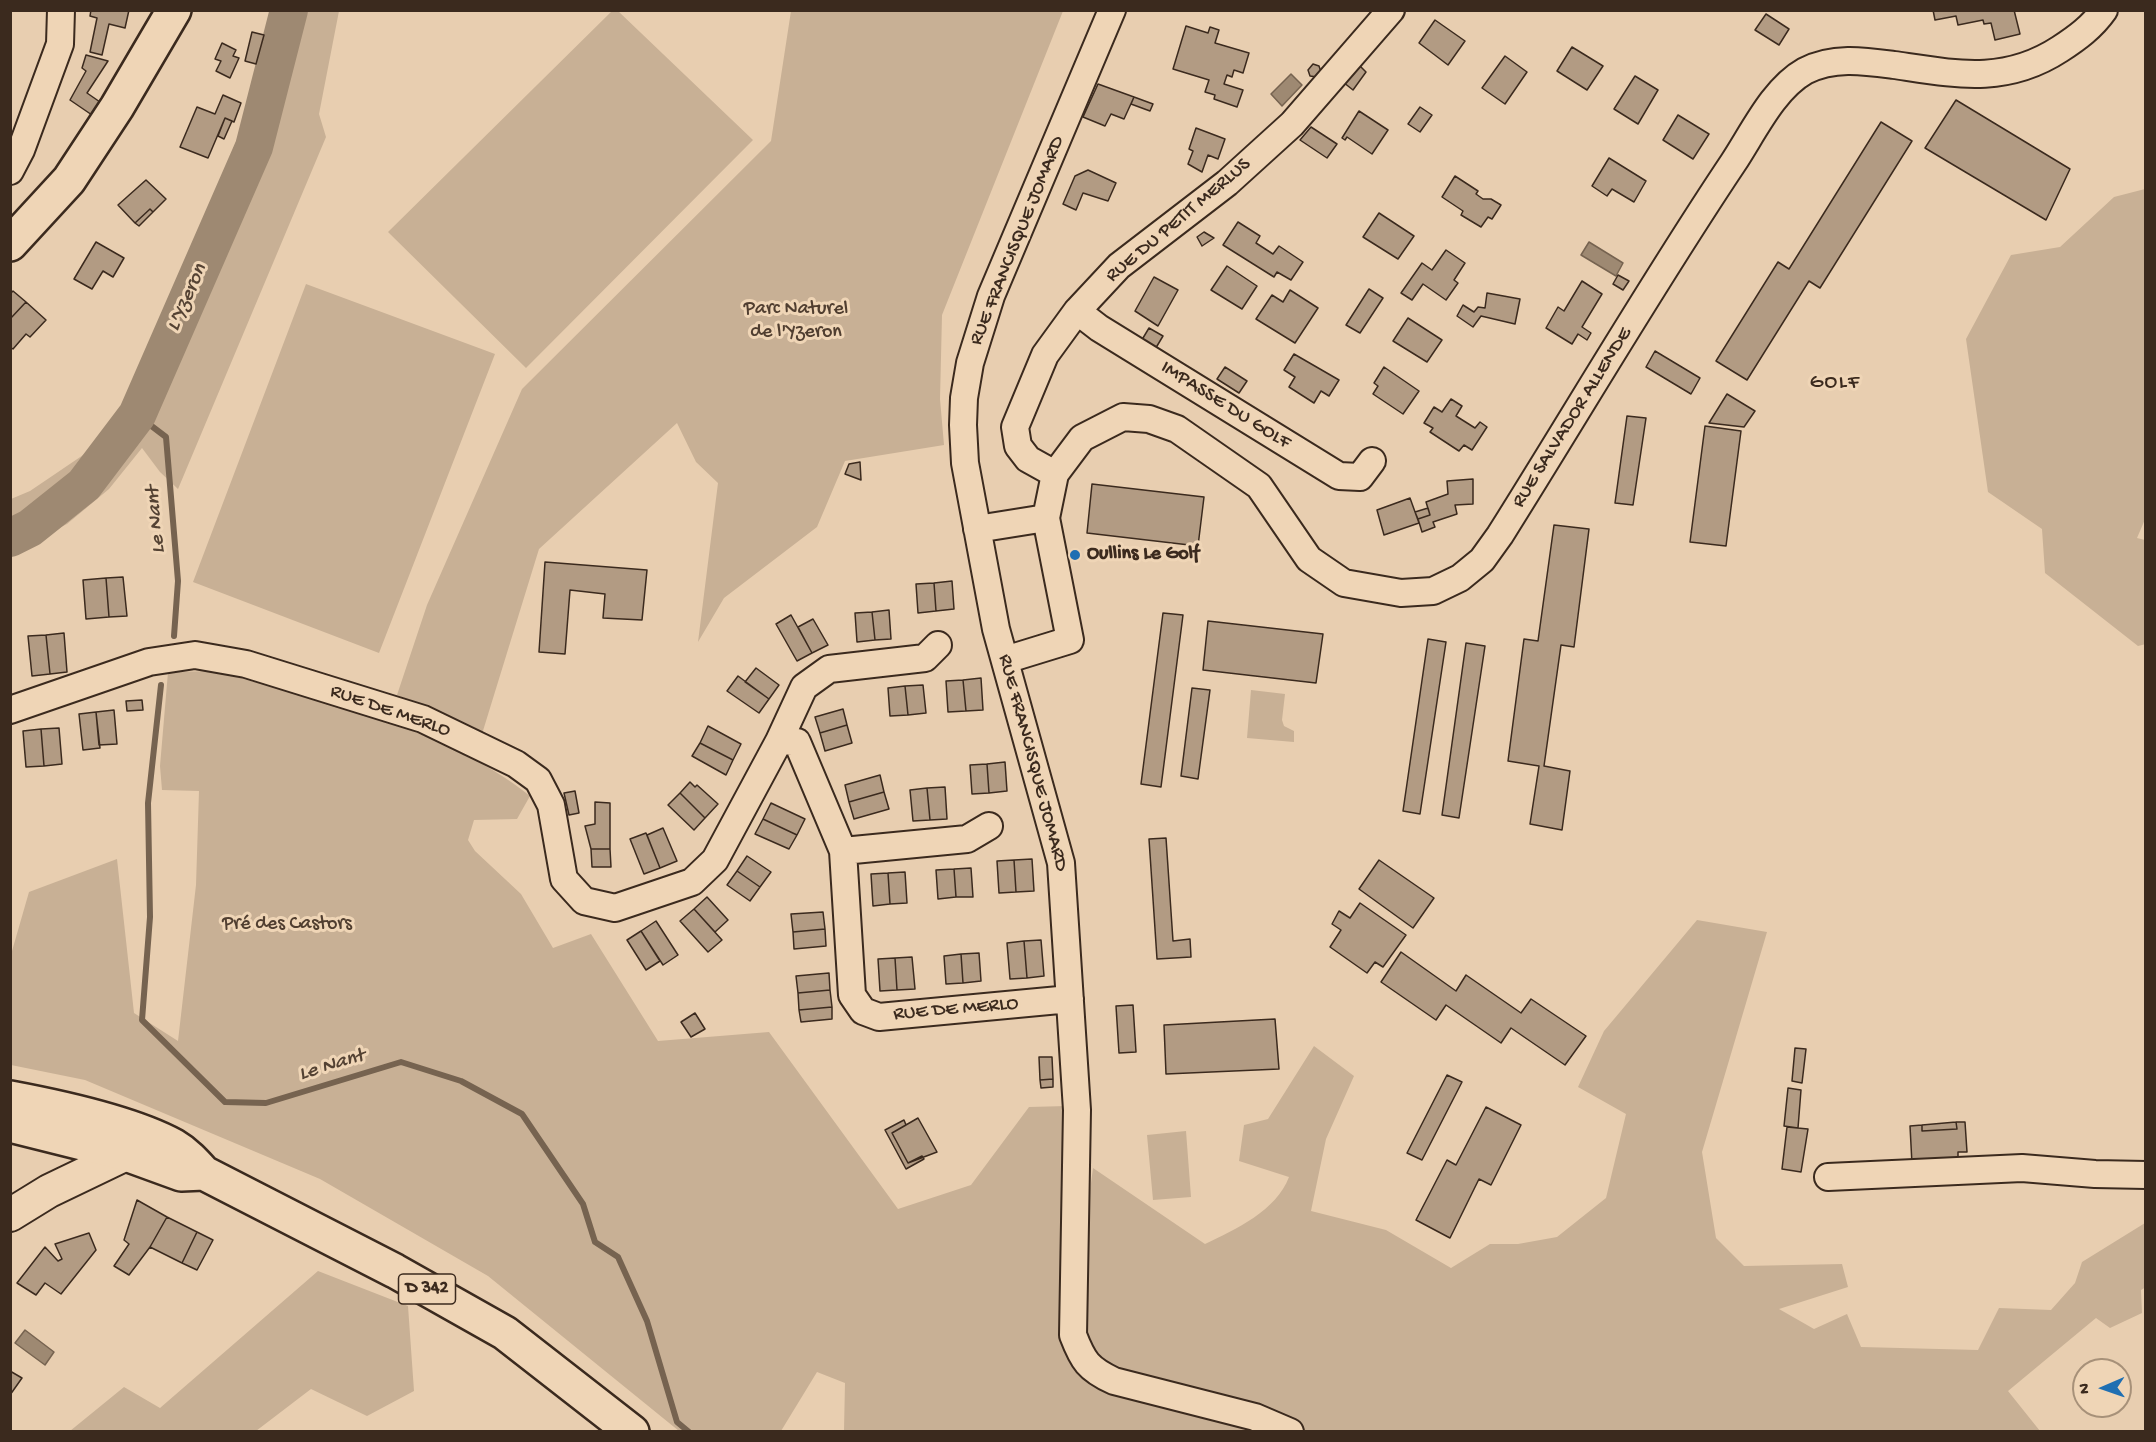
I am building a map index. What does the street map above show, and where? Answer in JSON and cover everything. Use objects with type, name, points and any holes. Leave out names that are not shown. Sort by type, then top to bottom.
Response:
[{"type":"main road","points":[[10,244],[69,180],[117,107],[174,10]]},
{"type":"main road","name":"D 342","points":[[10,1098],[54,1107],[137,1145]]},
{"type":"main road","name":"D 342","points":[[10,1125],[137,1145],[174,1146],[191,1158],[204,1173],[395,1270],[505,1334],[632,1431]]},
{"type":"street","points":[[10,171],[21,150],[60,44],[61,10]]},
{"type":"street","name":"RUE FRANCISQUE JOMARD","points":[[1112,10],[1014,239],[980,326],[970,363],[964,398],[963,425],[965,464],[990,601],[1061,863],[1077,1110],[1073,1335],[1080,1355],[1093,1372],[1114,1381],[1255,1416],[1290,1431]]},
{"type":"street","name":"RUE DU PETIT MERLUS","points":[[1055,474],[1028,459],[1018,446],[1016,427],[1044,355],[1077,311],[1119,266],[1227,183],[1292,124],[1391,10]]},
{"type":"street","name":"RUE SALVADOR ALLENDE","points":[[1005,660],[1070,640],[1046,518],[1055,474],[1082,438],[1123,417],[1149,418],[1177,429],[1259,486],[1309,559],[1344,583],[1401,593],[1433,591],[1460,578],[1482,560],[1500,535],[1707,201],[1775,100],[1792,80],[1817,67],[1851,60],[1954,74],[1992,75],[2011,71],[2030,66],[2073,41],[2104,10]]},
{"type":"street","name":"IMPASSE DU GOLF","points":[[1077,311],[1099,328],[1339,476],[1360,477],[1372,461]]},
{"type":"street","points":[[977,529],[1046,518]]},
{"type":"street","name":"RUE DE MERLO","points":[[10,710],[149,662],[195,655],[246,664],[423,719],[516,764],[538,780],[551,805],[564,879],[584,901],[615,908],[692,882],[715,860],[779,741],[804,687],[829,669],[925,658],[938,645]]},
{"type":"street","name":"RUE DE MERLO","points":[[779,741],[797,742],[843,851],[852,995],[863,1011],[879,1017],[1070,999]]},
{"type":"street","points":[[843,851],[967,839],[989,826]]},
{"type":"street","points":[[10,1215],[49,1191],[137,1145]]},
{"type":"street","points":[[1828,1177],[2022,1168],[2095,1174],[2145,1175]]},
{"type":"green space","points":[[613,10],[618,11],[753,140],[526,368],[388,232]]},
{"type":"green space","points":[[273,11],[339,11],[319,114],[326,137],[178,489],[160,472],[142,448],[109,489],[67,524],[11,553],[11,499],[30,491],[92,449],[122,412],[153,357],[257,87]]},
{"type":"green space","name":"Parc Naturel de l'Yzeron","points":[[791,11],[1063,11],[942,315],[940,399],[944,445],[845,461],[817,527],[724,598],[698,642],[718,483],[696,462],[677,423],[539,549],[482,734],[397,695],[427,605],[522,389],[771,141]]},
{"type":"green space","points":[[2145,189],[2146,517],[2137,538],[2145,540],[2146,644],[2138,646],[2045,573],[2042,529],[1988,492],[1966,339],[2011,255],[2060,247],[2114,197]]},
{"type":"green space","points":[[306,284],[495,354],[379,653],[193,582]]},
{"type":"green space","name":"Pré des Castors","points":[[213,671],[337,705],[420,734],[497,772],[530,796],[517,819],[474,820],[468,840],[475,851],[521,894],[553,948],[591,934],[658,1041],[769,1032],[898,1209],[971,1185],[1029,1107],[1067,1106],[1064,1335],[1081,1376],[1187,1409],[1136,1383],[1099,1360],[1086,1338],[1083,1316],[1083,1264],[1093,1168],[1205,1244],[1242,1225],[1275,1200],[1289,1177],[1239,1161],[1244,1125],[1268,1119],[1314,1046],[1354,1076],[1326,1139],[1311,1211],[1386,1230],[1451,1268],[1490,1244],[1518,1244],[1557,1237],[1606,1198],[1626,1114],[1578,1087],[1604,1031],[1697,920],[1767,932],[1702,1152],[1716,1238],[1744,1266],[1842,1264],[1848,1287],[1779,1309],[1814,1329],[1847,1314],[1861,1347],[1978,1350],[1999,1308],[2051,1310],[2075,1283],[2082,1262],[2145,1223],[2146,1287],[2141,1290],[2142,1313],[2110,1328],[2096,1318],[2008,1391],[2040,1431],[850,1431],[844,1430],[845,1383],[817,1372],[781,1431],[679,1431],[488,1276],[320,1179],[85,1080],[11,1065],[10,958],[29,892],[117,859],[134,1013],[178,1041],[196,885],[199,791],[162,790],[160,766],[168,672]]},
{"type":"green space","points":[[1251,690],[1285,694],[1282,720],[1284,726],[1294,731],[1294,742],[1247,738]]},
{"type":"green space","points":[[1186,1131],[1191,1197],[1153,1200],[1147,1135]]},
{"type":"green space","points":[[318,1271],[408,1306],[414,1391],[367,1416],[311,1389],[256,1431],[70,1431],[124,1387],[160,1408]]},
{"type":"shaded area","points":[[1291,74],[1302,85],[1282,106],[1271,94]]},
{"type":"shaded area","points":[[1589,242],[1623,263],[1616,276],[1581,255]]},
{"type":"shaded area","points":[[25,1330],[54,1352],[45,1365],[15,1343]]},
{"type":"building","points":[[91,10],[129,10],[125,28],[109,24],[102,55],[90,52],[97,18],[90,16]]},
{"type":"building","points":[[1933,10],[2014,10],[2020,34],[1995,40],[1991,23],[1984,24],[1983,20],[1958,25],[1956,16],[1935,20]]},
{"type":"building","points":[[1766,14],[1789,29],[1779,45],[1755,30]]},
{"type":"building","points":[[1435,20],[1465,41],[1448,65],[1419,43]]},
{"type":"building","points":[[1186,26],[1208,33],[1210,27],[1219,30],[1215,43],[1249,53],[1243,73],[1234,70],[1232,77],[1227,75],[1224,84],[1243,90],[1237,107],[1214,99],[1215,95],[1205,92],[1209,80],[1173,69]]},
{"type":"building","points":[[252,32],[264,35],[256,64],[245,61]]},
{"type":"building","points":[[222,43],[236,50],[233,56],[239,58],[230,78],[216,71],[221,61],[215,59]]},
{"type":"building","points":[[1572,47],[1603,66],[1587,90],[1557,71]]},
{"type":"building","points":[[86,55],[108,61],[87,93],[100,102],[92,115],[70,100],[86,71],[82,68]]},
{"type":"building","points":[[1505,56],[1527,72],[1505,104],[1482,88]]},
{"type":"building","points":[[1356,62],[1366,72],[1353,90],[1343,82]]},
{"type":"building","points":[[1313,64],[1319,66],[1321,72],[1317,77],[1310,76],[1308,70]]},
{"type":"building","points":[[1635,76],[1658,90],[1638,124],[1614,109]]},
{"type":"building","points":[[1098,84],[1134,97],[1124,119],[1111,114],[1105,126],[1083,117]]},
{"type":"building","points":[[223,95],[241,103],[234,122],[225,118],[208,158],[180,147],[197,107],[215,114]]},
{"type":"building","points":[[1134,97],[1153,104],[1150,111],[1131,104]]},
{"type":"building","points":[[1956,100],[2070,169],[2046,220],[1925,148]]},
{"type":"building","points":[[1420,107],[1432,115],[1420,132],[1408,124]]},
{"type":"building","points":[[1359,111],[1388,130],[1372,154],[1347,137],[1345,140],[1342,138]]},
{"type":"building","points":[[1678,115],[1709,134],[1693,159],[1663,140]]},
{"type":"building","points":[[225,118],[232,121],[224,139],[218,136]]},
{"type":"building","points":[[1881,122],[1912,141],[1820,288],[1809,281],[1747,380],[1716,361],[1778,262],[1789,269]]},
{"type":"building","points":[[1311,127],[1337,144],[1327,158],[1300,140]]},
{"type":"building","points":[[1196,128],[1225,139],[1218,159],[1208,155],[1202,172],[1188,164],[1193,151],[1189,149]]},
{"type":"building","points":[[1609,158],[1646,181],[1634,202],[1612,189],[1607,196],[1592,186]]},
{"type":"building","points":[[1088,170],[1116,183],[1108,201],[1083,193],[1076,210],[1063,204],[1075,176]]},
{"type":"building","points":[[1455,176],[1478,191],[1476,194],[1483,199],[1491,199],[1501,205],[1492,219],[1488,217],[1481,227],[1461,215],[1463,211],[1442,197]]},
{"type":"building","points":[[146,180],[166,199],[153,212],[150,209],[135,223],[118,205]]},
{"type":"building","points":[[150,209],[153,212],[139,226],[135,223]]},
{"type":"building","points":[[1379,213],[1414,236],[1398,259],[1363,237]]},
{"type":"building","points":[[1238,222],[1260,236],[1256,243],[1273,254],[1279,246],[1303,262],[1291,280],[1277,272],[1274,277],[1223,245]]},
{"type":"building","points":[[1204,232],[1214,238],[1202,246],[1197,237]]},
{"type":"building","points":[[96,242],[124,258],[113,277],[103,271],[92,289],[74,279]]},
{"type":"building","points":[[1446,250],[1465,263],[1454,280],[1458,283],[1446,300],[1423,284],[1412,300],[1401,293],[1422,263],[1432,270]]},
{"type":"building","points":[[1227,266],[1257,286],[1242,309],[1211,290]]},
{"type":"building","points":[[1618,275],[1629,281],[1623,290],[1613,284]]},
{"type":"building","points":[[1154,277],[1178,290],[1158,326],[1135,311]]},
{"type":"building","points":[[1582,281],[1602,294],[1582,327],[1591,333],[1587,340],[1578,334],[1572,344],[1546,328],[1558,307],[1564,311]]},
{"type":"building","points":[[1369,289],[1383,298],[1360,333],[1346,325]]},
{"type":"building","points":[[1290,290],[1318,308],[1295,343],[1256,319],[1272,295],[1283,302]]},
{"type":"building","points":[[13,291],[26,302],[10,319],[10,294]]},
{"type":"building","points":[[1487,293],[1520,299],[1515,324],[1481,316],[1473,327],[1457,316],[1463,305],[1474,312],[1478,307],[1485,308]]},
{"type":"building","points":[[26,302],[46,320],[30,337],[26,334],[13,349],[10,347],[10,319]]},
{"type":"building","points":[[1408,318],[1442,340],[1427,362],[1393,341]]},
{"type":"building","points":[[1149,328],[1163,336],[1154,351],[1140,343]]},
{"type":"building","points":[[1655,351],[1700,378],[1691,394],[1646,367]]},
{"type":"building","points":[[1294,354],[1339,380],[1329,396],[1321,391],[1314,403],[1289,387],[1295,377],[1284,370]]},
{"type":"building","points":[[1225,367],[1247,381],[1239,393],[1217,379]]},
{"type":"building","points":[[1384,367],[1419,391],[1403,414],[1373,394],[1378,386],[1374,383]]},
{"type":"building","points":[[1727,394],[1755,411],[1744,427],[1709,423]]},
{"type":"building","points":[[1451,399],[1462,406],[1456,416],[1475,428],[1480,422],[1487,427],[1472,450],[1464,445],[1459,451],[1430,432],[1433,428],[1424,423],[1434,407],[1442,412]]},
{"type":"building","points":[[1627,416],[1646,418],[1633,505],[1615,503]]},
{"type":"building","points":[[1705,426],[1741,431],[1726,546],[1690,542]]},
{"type":"building","points":[[860,462],[861,480],[845,474],[849,464]]},
{"type":"building","points":[[1473,479],[1473,504],[1455,505],[1457,514],[1433,522],[1435,527],[1422,532],[1418,519],[1430,515],[1426,502],[1448,494],[1447,481]]},
{"type":"building","points":[[1092,484],[1204,497],[1198,546],[1087,533]]},
{"type":"building","points":[[1410,498],[1419,523],[1384,535],[1377,510]]},
{"type":"building","points":[[1428,508],[1430,515],[1418,519],[1415,512]]},
{"type":"building","points":[[1554,525],[1589,529],[1574,647],[1561,645],[1544,766],[1570,771],[1562,830],[1530,824],[1539,766],[1508,761],[1524,639],[1538,641]]},
{"type":"building","points":[[545,562],[647,570],[642,620],[603,618],[605,594],[570,590],[565,654],[539,652]]},
{"type":"building","points":[[123,577],[127,616],[109,617],[106,578]]},
{"type":"building","points":[[106,578],[109,617],[86,619],[83,580]]},
{"type":"building","points":[[952,581],[954,609],[936,611],[934,583]]},
{"type":"building","points":[[934,583],[936,611],[918,613],[916,584]]},
{"type":"building","points":[[889,610],[891,639],[875,640],[872,612]]},
{"type":"building","points":[[872,612],[875,640],[857,642],[855,613]]},
{"type":"building","points":[[1163,613],[1183,615],[1161,787],[1141,784]]},
{"type":"building","points":[[791,615],[812,653],[797,661],[776,624]]},
{"type":"building","points":[[813,619],[828,645],[812,653],[798,627]]},
{"type":"building","points":[[1208,621],[1323,634],[1316,683],[1203,670]]},
{"type":"building","points":[[64,633],[67,672],[50,674],[46,635]]},
{"type":"building","points":[[46,635],[50,674],[32,676],[28,636]]},
{"type":"building","points":[[1428,639],[1446,642],[1420,814],[1403,811]]},
{"type":"building","points":[[1466,643],[1485,646],[1459,818],[1442,815]]},
{"type":"building","points":[[756,668],[779,685],[769,699],[745,682]]},
{"type":"building","points":[[738,676],[769,699],[759,713],[727,691]]},
{"type":"building","points":[[981,678],[983,710],[966,711],[963,680]]},
{"type":"building","points":[[963,680],[966,711],[948,712],[946,681]]},
{"type":"building","points":[[923,685],[926,713],[908,715],[905,686]]},
{"type":"building","points":[[905,686],[908,715],[890,716],[888,688]]},
{"type":"building","points":[[1192,688],[1210,690],[1198,779],[1181,776]]},
{"type":"building","points":[[142,700],[143,710],[127,711],[126,701]]},
{"type":"building","points":[[843,709],[847,725],[820,733],[815,717]]},
{"type":"building","points":[[114,710],[117,744],[99,745],[96,712]]},
{"type":"building","points":[[96,712],[100,748],[83,750],[79,714]]},
{"type":"building","points":[[847,725],[852,743],[825,751],[820,733]]},
{"type":"building","points":[[708,726],[741,744],[733,760],[700,743]]},
{"type":"building","points":[[59,728],[62,764],[44,766],[41,729]]},
{"type":"building","points":[[41,729],[44,766],[26,767],[23,731]]},
{"type":"building","points":[[700,743],[733,760],[726,775],[692,756]]},
{"type":"building","points":[[1005,762],[1007,791],[989,793],[987,764]]},
{"type":"building","points":[[987,764],[989,793],[972,794],[970,765]]},
{"type":"building","points":[[880,775],[884,792],[849,802],[845,785]]},
{"type":"building","points":[[690,782],[695,787],[697,785],[718,804],[705,818],[680,793]]},
{"type":"building","points":[[945,787],[947,819],[930,820],[927,788]]},
{"type":"building","points":[[927,788],[930,820],[913,821],[910,790]]},
{"type":"building","points":[[575,791],[579,813],[569,815],[564,793]]},
{"type":"building","points":[[884,792],[889,809],[854,819],[849,802]]},
{"type":"building","points":[[680,793],[705,818],[694,830],[668,805]]},
{"type":"building","points":[[595,802],[610,803],[610,849],[591,849],[585,826],[595,824]]},
{"type":"building","points":[[771,803],[805,819],[797,835],[763,819]]},
{"type":"building","points":[[763,819],[797,835],[789,849],[755,834]]},
{"type":"building","points":[[663,828],[677,861],[660,868],[647,835]]},
{"type":"building","points":[[646,833],[660,868],[644,874],[630,839]]},
{"type":"building","points":[[1166,838],[1173,941],[1190,939],[1191,957],[1157,959],[1149,839]]},
{"type":"building","points":[[591,849],[610,849],[611,867],[592,867]]},
{"type":"building","points":[[747,856],[771,872],[760,887],[737,871]]},
{"type":"building","points":[[1032,859],[1034,891],[1016,892],[1014,860]]},
{"type":"building","points":[[1014,860],[1016,892],[999,893],[997,861]]},
{"type":"building","points":[[1379,860],[1434,898],[1413,928],[1359,889]]},
{"type":"building","points":[[971,868],[973,897],[956,897],[954,869]]},
{"type":"building","points":[[954,869],[956,897],[938,899],[936,870]]},
{"type":"building","points":[[737,871],[760,887],[750,901],[727,885]]},
{"type":"building","points":[[905,872],[907,903],[890,904],[888,873]]},
{"type":"building","points":[[888,873],[890,904],[873,906],[871,874]]},
{"type":"building","points":[[707,897],[728,920],[715,932],[694,909]]},
{"type":"building","points":[[1360,903],[1406,935],[1383,967],[1375,962],[1367,973],[1330,947],[1341,930],[1332,924],[1339,911],[1350,918]]},
{"type":"building","points":[[694,909],[722,940],[708,952],[680,921]]},
{"type":"building","points":[[823,912],[825,929],[793,932],[791,914]]},
{"type":"building","points":[[656,921],[678,955],[663,965],[641,931]]},
{"type":"building","points":[[825,929],[826,946],[794,949],[793,932]]},
{"type":"building","points":[[641,931],[660,961],[646,970],[627,940]]},
{"type":"building","points":[[1041,940],[1044,976],[1027,978],[1024,941]]},
{"type":"building","points":[[1024,941],[1027,978],[1010,979],[1007,943]]},
{"type":"building","points":[[1401,952],[1456,991],[1466,975],[1521,1013],[1531,999],[1586,1036],[1565,1065],[1511,1028],[1501,1043],[1446,1005],[1436,1020],[1381,982]]},
{"type":"building","points":[[979,953],[981,981],[963,983],[961,954]]},
{"type":"building","points":[[961,954],[963,983],[946,984],[944,956]]},
{"type":"building","points":[[912,957],[915,989],[897,990],[895,958]]},
{"type":"building","points":[[895,958],[897,990],[880,991],[878,959]]},
{"type":"building","points":[[829,973],[830,990],[798,993],[796,976]]},
{"type":"building","points":[[830,990],[832,1007],[799,1010],[798,993]]},
{"type":"building","points":[[1133,1005],[1136,1052],[1119,1053],[1116,1006]]},
{"type":"building","points":[[832,1007],[832,1019],[801,1022],[799,1010]]},
{"type":"building","points":[[695,1013],[705,1029],[691,1037],[681,1022]]},
{"type":"building","points":[[1275,1019],[1279,1069],[1166,1074],[1164,1025]]},
{"type":"building","points":[[1795,1048],[1806,1049],[1802,1083],[1792,1081]]},
{"type":"building","points":[[1039,1057],[1052,1057],[1053,1079],[1040,1080]]},
{"type":"building","points":[[1447,1075],[1462,1082],[1422,1160],[1407,1153]]},
{"type":"building","points":[[1053,1079],[1053,1087],[1041,1088],[1040,1080]]},
{"type":"building","points":[[1788,1088],[1801,1090],[1798,1128],[1784,1126]]},
{"type":"building","points":[[1486,1107],[1521,1125],[1491,1185],[1479,1179],[1450,1238],[1416,1220],[1447,1160],[1456,1165]]},
{"type":"building","points":[[918,1118],[937,1152],[908,1163],[892,1133]]},
{"type":"building","points":[[904,1120],[906,1125],[892,1133],[908,1163],[922,1156],[924,1159],[906,1169],[885,1130]]},
{"type":"building","points":[[1956,1122],[1965,1122],[1967,1152],[1958,1152],[1958,1162],[1912,1164],[1910,1126],[1922,1125],[1922,1131],[1957,1129]]},
{"type":"building","points":[[1956,1122],[1957,1129],[1922,1131],[1922,1125]]},
{"type":"building","points":[[1787,1127],[1808,1129],[1801,1172],[1782,1169]]},
{"type":"building","points":[[137,1200],[167,1217],[150,1247],[129,1275],[114,1266],[129,1244],[124,1240]]},
{"type":"building","points":[[167,1217],[197,1232],[182,1263],[150,1247]]},
{"type":"building","points":[[197,1232],[213,1240],[197,1270],[182,1263]]},
{"type":"building","points":[[89,1233],[96,1250],[61,1294],[45,1283],[36,1295],[17,1283],[45,1247],[58,1261],[62,1259],[55,1244]]},
{"type":"building","points":[[10,1371],[22,1378],[10,1395]]},
{"type":"waterway","name":"L'Yzeron","points":[[10,538],[30,528],[84,485],[137,415],[254,147],[289,10]]},
{"type":"waterway","name":"Le Nant","points":[[137,415],[166,437],[178,581],[174,636]]},
{"type":"waterway","name":"Le Nant","points":[[161,685],[148,803],[150,917],[142,1020],[225,1102],[266,1103],[401,1062],[461,1081],[522,1114],[583,1204],[595,1242],[618,1257],[647,1321],[677,1422],[689,1432]]},
{"type":"place","name":"Oullins Le Golf","points":[[1075,555]]},
{"type":"district","name":"GOLF","points":[[1835,384]]}]
